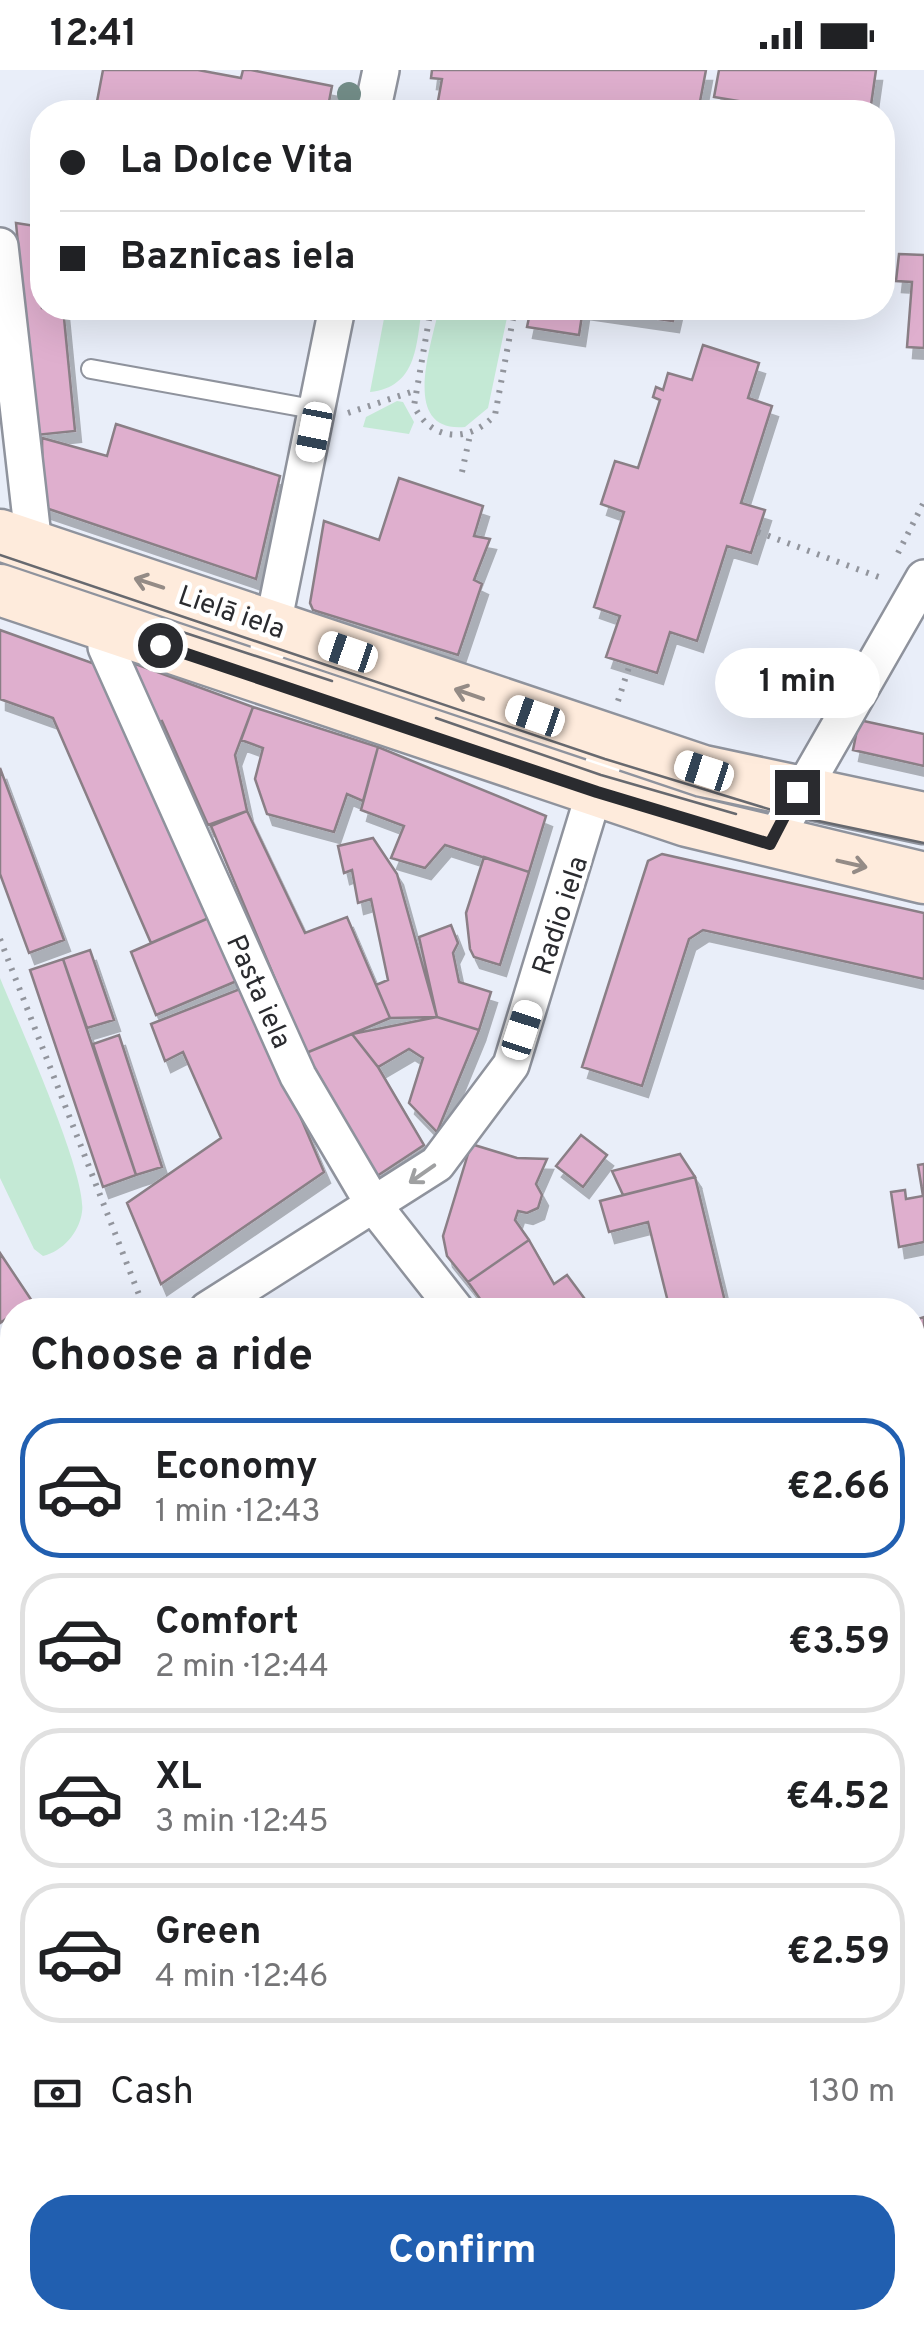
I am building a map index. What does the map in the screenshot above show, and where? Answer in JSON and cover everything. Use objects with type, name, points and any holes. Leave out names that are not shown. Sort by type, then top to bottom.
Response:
[{"type":"street","points":[[374,100],[380,70]]},
{"type":"street","points":[[0,246],[17,536]]},
{"type":"street","points":[[258,679],[331,404],[336,320]]},
{"type":"street","name":"Lielā iela","points":[[17,536],[275,625],[612,729],[704,771],[924,818]]},
{"type":"street","points":[[770,844],[924,578]]},
{"type":"street","name":"Lielā iela","points":[[0,590],[597,792],[770,844],[924,878]]},
{"type":"street","name":"Pasta iela","points":[[106,647],[298,1076],[375,1207],[447,1298]]},
{"type":"street","name":"Radio iela","points":[[375,1207],[437,1164],[511,1064],[597,792],[612,729]]},
{"type":"street","points":[[226,1298],[375,1207]]},
{"type":"lane","points":[[91,368],[331,404]]},
{"type":"path","points":[[428,320],[414,406],[431,428],[444,434],[470,435]]},
{"type":"path","points":[[462,472],[470,435],[495,415],[513,320]]},
{"type":"path","points":[[331,404],[340,416],[414,391]]},
{"type":"path","points":[[874,596],[924,502]]},
{"type":"path","points":[[758,532],[884,579]]},
{"type":"path","points":[[612,729],[630,664]]},
{"type":"path","points":[[0,939],[140,1298]]},
{"type":"green space","points":[[384,320],[420,320],[406,373],[385,389],[370,392]]},
{"type":"green space","points":[[436,320],[506,320],[488,408],[465,427],[445,425],[432,416],[426,401],[427,363]]},
{"type":"green space","points":[[397,401],[403,402],[414,422],[409,434],[363,427],[366,417]]},
{"type":"green space","points":[[0,978],[63,1133],[81,1193],[82,1212],[74,1234],[57,1250],[43,1256],[34,1249],[0,1178]]},
{"type":"building","points":[[103,70],[198,70],[241,78],[243,70],[251,70],[332,86],[329,100],[97,100]]},
{"type":"building","points":[[432,70],[706,70],[700,100],[438,100],[442,79],[431,78]]},
{"type":"building","points":[[719,70],[876,70],[872,100],[714,97]]},
{"type":"building","points":[[16,223],[30,225],[30,320],[64,320],[75,431],[36,435]]},
{"type":"building","points":[[899,254],[924,255],[924,348],[907,347],[912,282],[896,281]]},
{"type":"building","points":[[528,320],[581,320],[579,335],[527,327]]},
{"type":"building","points":[[703,345],[759,363],[748,398],[772,406],[741,503],[765,510],[751,553],[727,546],[697,641],[670,632],[657,673],[606,657],[620,616],[594,607],[624,512],[601,504],[615,461],[638,468],[660,400],[653,397],[656,387],[663,390],[668,373],[692,380]]},
{"type":"building","points":[[116,424],[280,476],[256,579],[43,507],[42,438],[107,456]]},
{"type":"building","points":[[399,478],[483,506],[474,536],[490,539],[474,580],[482,584],[458,655],[313,610],[310,603],[324,521],[379,540]]},
{"type":"building","points":[[0,630],[106,668],[211,917],[151,943],[53,718],[0,699]]},
{"type":"building","points":[[130,662],[253,707],[235,755],[247,811],[208,825],[162,721],[155,723]]},
{"type":"building","points":[[253,707],[378,747],[363,801],[347,794],[334,832],[267,814],[255,779],[263,748],[241,740]]},
{"type":"building","points":[[859,720],[924,734],[924,766],[853,750]]},
{"type":"building","points":[[378,747],[546,816],[529,872],[445,845],[425,868],[391,858],[404,826],[361,810]]},
{"type":"building","points":[[0,768],[64,940],[29,953],[0,874]]},
{"type":"building","points":[[247,811],[305,933],[347,917],[390,1018],[306,1053],[211,826]]},
{"type":"building","points":[[373,838],[397,874],[437,1017],[390,1018],[376,985],[388,980],[371,899],[358,903],[352,870],[344,873],[338,846]]},
{"type":"building","points":[[662,854],[924,913],[924,979],[703,930],[689,939],[642,1086],[582,1067],[648,861]]},
{"type":"building","points":[[484,857],[529,872],[500,965],[474,957],[470,949],[466,913]]},
{"type":"building","points":[[211,917],[239,980],[156,1015],[131,952]]},
{"type":"building","points":[[451,925],[458,943],[453,953],[459,982],[491,992],[479,1030],[437,1017],[419,937]]},
{"type":"building","points":[[90,950],[114,1020],[87,1028],[63,959]]},
{"type":"building","points":[[63,959],[136,1175],[103,1187],[30,970]]},
{"type":"building","points":[[245,987],[324,1172],[161,1284],[127,1203],[221,1138],[183,1052],[165,1061],[151,1024]]},
{"type":"building","points":[[437,1017],[479,1030],[437,1132],[409,1103],[423,1058],[409,1049],[378,1067],[352,1034]]},
{"type":"building","points":[[352,1034],[378,1067],[424,1145],[377,1176],[306,1053]]},
{"type":"building","points":[[119,1035],[162,1167],[136,1175],[93,1044]]},
{"type":"building","points":[[581,1135],[607,1155],[583,1187],[556,1166]]},
{"type":"building","points":[[471,1144],[517,1158],[547,1159],[536,1184],[542,1195],[538,1208],[527,1213],[518,1211],[515,1220],[529,1240],[468,1282],[447,1256],[443,1236]]},
{"type":"building","points":[[680,1154],[695,1177],[623,1195],[612,1171]]},
{"type":"building","points":[[924,1164],[924,1242],[899,1247],[891,1192],[905,1190],[906,1199],[923,1196],[918,1165]]},
{"type":"building","points":[[695,1177],[724,1298],[667,1298],[648,1222],[609,1232],[600,1201]]},
{"type":"building","points":[[529,1240],[554,1284],[567,1275],[584,1298],[479,1298],[468,1282]]},
{"type":"building","points":[[0,1253],[30,1298],[0,1298]]},
{"type":"tram line","points":[[0,555],[605,759],[785,814],[924,843]]},
{"type":"tram line","points":[[152,622],[332,681]]},
{"type":"tram line","points":[[436,718],[601,775],[736,814]]},
{"type":"route","points":[[160,645],[597,792],[770,844],[797,792]]}]
